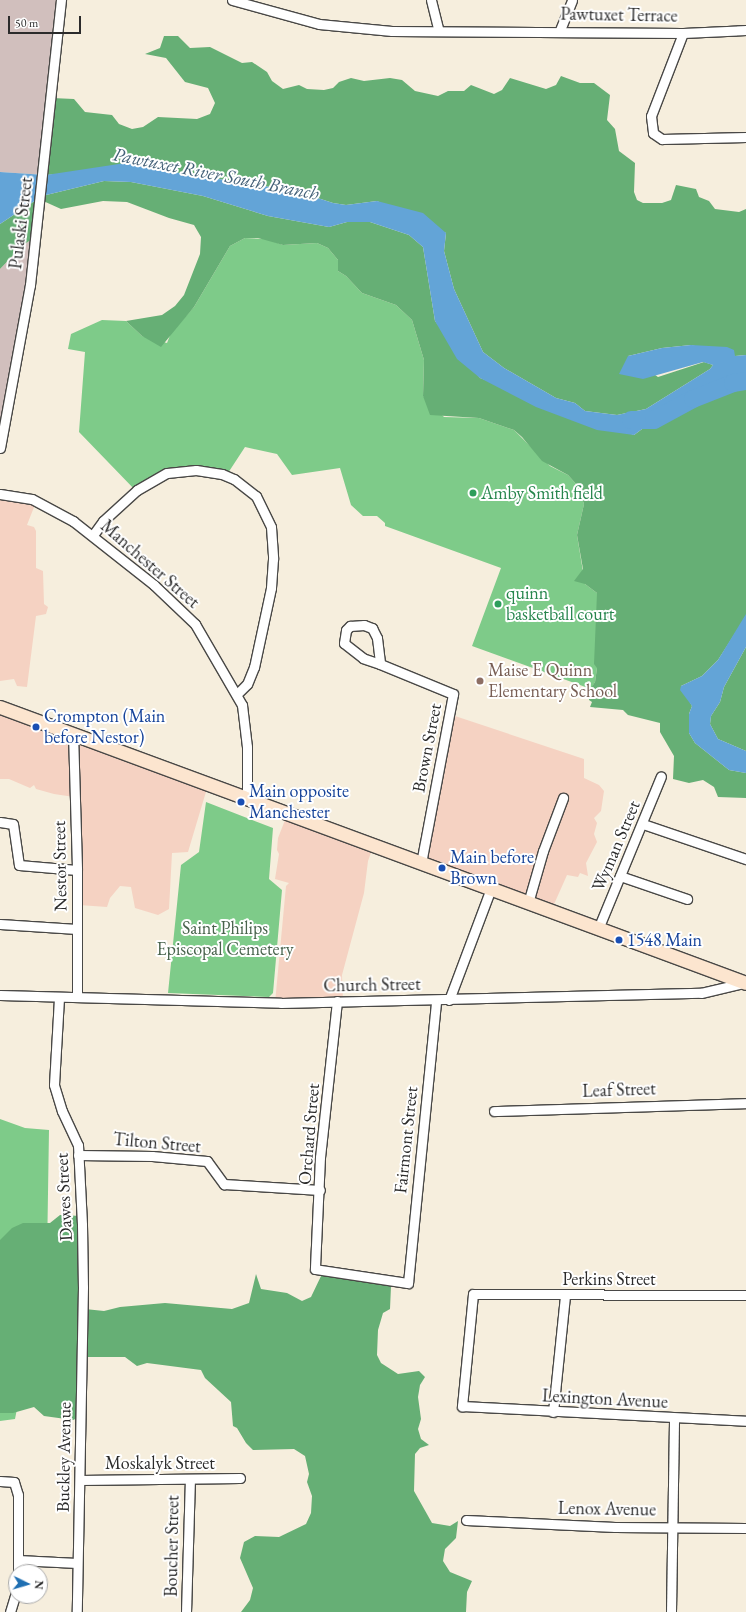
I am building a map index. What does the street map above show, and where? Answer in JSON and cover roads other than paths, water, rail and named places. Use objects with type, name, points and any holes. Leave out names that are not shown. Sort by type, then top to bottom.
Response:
[{"type":"main road","points":[[0,707],[745,983]]},
{"type":"street","name":"Pulaski Street","points":[[0,448],[28,292],[40,208],[61,0]]},
{"type":"street","name":"Pawtuxet Terrace","points":[[232,0],[319,24],[392,31],[438,29],[682,33],[746,30]]},
{"type":"street","points":[[431,0],[438,29]]},
{"type":"street","points":[[560,30],[572,0]]},
{"type":"street","points":[[682,33],[651,116],[652,133],[662,139],[746,136]]},
{"type":"street","points":[[93,535],[103,521],[138,490],[167,473],[196,470],[222,474],[234,479],[256,496],[271,528],[273,540],[271,588],[260,645],[247,684],[238,694]]},
{"type":"street","name":"Manchester Street","points":[[0,494],[32,499],[52,507],[93,535],[154,585],[195,624],[238,694],[242,705],[246,740],[247,799]]},
{"type":"street","name":"Brown Street","points":[[380,664],[379,646],[372,628],[364,625],[350,626],[346,630],[344,640],[348,649],[380,664],[453,694],[421,863]]},
{"type":"street","name":"Nestor Street","points":[[73,733],[77,870],[77,997]]},
{"type":"street","name":"Wyman Street","points":[[598,929],[643,824],[661,776]]},
{"type":"street","points":[[528,903],[543,851],[563,798]]},
{"type":"street","points":[[0,822],[13,824],[18,865],[77,870]]},
{"type":"street","points":[[643,824],[746,859]]},
{"type":"street","points":[[620,876],[687,899]]},
{"type":"street","points":[[449,1000],[491,888]]},
{"type":"street","points":[[0,924],[77,929]]},
{"type":"street","name":"Church Street","points":[[0,995],[235,1004],[449,1000],[701,992],[745,983]]},
{"type":"street","name":"Dawes Street","points":[[59,998],[54,1085],[62,1111],[78,1144],[83,1303]]},
{"type":"street","name":"Fairmont Street","points":[[315,1269],[408,1283],[436,1000]]},
{"type":"street","name":"Orchard Street","points":[[315,1269],[320,1190],[320,1158],[337,1002]]},
{"type":"street","name":"Leaf Street","points":[[494,1111],[746,1103]]},
{"type":"street","name":"Tilton Street","points":[[78,1155],[152,1156],[207,1161],[224,1184],[320,1190]]},
{"type":"street","name":"Perkins Street","points":[[462,1406],[472,1294],[746,1295]]},
{"type":"street","points":[[553,1412],[565,1295]]},
{"type":"street","name":"Buckley Avenue","points":[[77,1612],[83,1303]]},
{"type":"street","name":"Lexington Avenue","points":[[462,1406],[746,1421]]},
{"type":"street","points":[[671,1612],[674,1418]]},
{"type":"street","name":"Moskalyk Street","points":[[80,1480],[190,1480],[240,1478]]},
{"type":"street","name":"Boucher Street","points":[[186,1612],[190,1480]]},
{"type":"street","points":[[0,1481],[15,1483],[18,1495],[18,1564]]},
{"type":"street","name":"Lenox Avenue","points":[[466,1520],[615,1527],[672,1526],[746,1528]]},
{"type":"street","points":[[18,1560],[78,1563]]},
{"type":"water","points":[[132,162],[156,162],[166,165],[173,172],[296,191],[333,203],[346,205],[377,201],[423,213],[446,233],[444,251],[454,289],[483,352],[504,368],[556,398],[575,403],[585,411],[617,415],[646,409],[710,369],[713,365],[703,362],[643,379],[619,374],[628,356],[662,348],[691,345],[727,347],[734,350],[735,356],[746,355],[746,372],[739,381],[719,384],[657,418],[634,435],[597,430],[536,407],[480,378],[457,359],[435,321],[423,247],[409,235],[370,222],[347,222],[329,227],[268,216],[203,196],[131,182],[104,181],[42,196],[0,224],[0,172],[46,175]]},
{"type":"water","points":[[746,614],[746,647],[724,687],[720,702],[711,716],[710,724],[718,739],[746,751],[746,773],[729,770],[695,743],[689,733],[689,714],[692,706],[680,690],[681,686],[702,676],[718,660]]},
{"type":"waterway","name":"Pawtuxet River South Branch","points":[[631,420],[654,420],[693,399],[733,383],[746,381]]},
{"type":"place","name":"Amby Smith field","points":[[473,493]]},
{"type":"place","name":"quinn basketball court","points":[[498,604]]},
{"type":"place","name":"Maise E Quinn Elementary School","points":[[480,681]]},
{"type":"place","name":"Crompton (Main before Nestor)","points":[[36,727]]},
{"type":"place","name":"Main opposite Manchester","points":[[241,802]]},
{"type":"place","name":"Main before Brown","points":[[442,868]]},
{"type":"place","name":"1548 Main","points":[[619,940]]},
{"type":"park label","name":"Saint Philips Episcopal Cemetery","points":[[225,939]]}]
